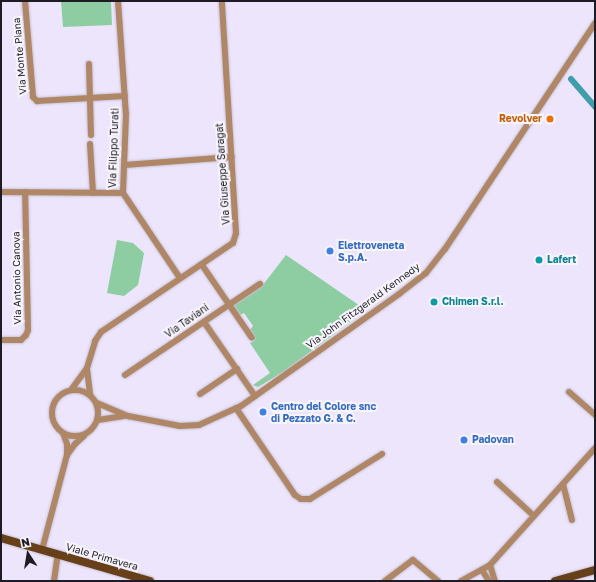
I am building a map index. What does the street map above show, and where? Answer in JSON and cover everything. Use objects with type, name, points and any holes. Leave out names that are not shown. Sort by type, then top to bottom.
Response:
[{"type":"main road","name":"Viale Primavera","points":[[1,538],[150,581]]},
{"type":"main road","points":[[556,581],[595,570]]},
{"type":"street","name":"Via Monte Piana","points":[[25,1],[33,97],[37,101],[125,96]]},
{"type":"street","name":"Via Filippo Turati","points":[[118,1],[125,96],[123,193],[180,278]]},
{"type":"street","name":"Via Giuseppe Saragat","points":[[71,390],[87,368],[95,341],[101,332],[233,243],[236,233],[222,1]]},
{"type":"street","name":"Via John Fitzgerald Kennedy","points":[[90,395],[97,403],[128,416],[180,426],[199,425],[236,408],[255,396],[399,294],[426,273],[445,249],[595,23]]},
{"type":"street","points":[[89,64],[91,135]]},
{"type":"street","points":[[90,144],[93,193]]},
{"type":"street","points":[[124,165],[232,157]]},
{"type":"street","points":[[1,192],[123,193]]},
{"type":"street","name":"Via Antonio Canova","points":[[1,340],[21,340],[26,335],[28,330],[25,192]]},
{"type":"street","points":[[202,265],[252,338]]},
{"type":"street","name":"Via Taviani","points":[[125,375],[260,284]]},
{"type":"street","points":[[204,322],[255,396]]},
{"type":"street","name":"Via Giuseppe Saragat","points":[[87,368],[90,395]]},
{"type":"street","points":[[200,394],[237,369]]},
{"type":"street","points":[[42,550],[67,455],[67,444],[63,433],[54,423],[52,408],[59,396],[71,390],[80,390],[90,395]]},
{"type":"street","points":[[569,392],[595,415]]},
{"type":"street","points":[[67,455],[75,444],[94,428],[98,420],[99,412],[97,403]]},
{"type":"street","points":[[236,408],[295,495],[301,498],[310,499],[382,454]]},
{"type":"street","name":"Via John Fitzgerald Kennedy","points":[[98,420],[128,416]]},
{"type":"street","points":[[63,433],[75,437],[87,434]]},
{"type":"street","points":[[461,581],[490,564],[595,448]]},
{"type":"street","points":[[497,482],[534,516]]},
{"type":"street","points":[[563,484],[572,520]]},
{"type":"street","points":[[54,581],[58,554]]},
{"type":"street","points":[[385,581],[413,560],[438,581]]},
{"type":"street","points":[[490,564],[495,581]]},
{"type":"street","points":[[482,570],[489,581]]},
{"type":"green space","points":[[61,1],[111,1],[112,25],[63,27]]},
{"type":"green space","points":[[117,240],[133,243],[144,253],[138,285],[124,296],[107,293]]},
{"type":"green space","points":[[286,255],[366,310],[285,371],[258,387],[253,385],[270,373],[250,343],[255,340],[249,331],[253,326],[244,313],[240,315],[233,306],[262,286]]},
{"type":"waterway","points":[[571,79],[595,107]]},
{"type":"place","name":"Revolver","points":[[550,119]]},
{"type":"place","name":"Elettroveneta S.p.A.","points":[[330,251]]},
{"type":"place","name":"Lafert","points":[[539,260]]},
{"type":"place","name":"Chimen S.r.l.","points":[[434,302]]},
{"type":"place","name":"Centro del Colore snc di Pezzato G. & C.","points":[[263,412]]},
{"type":"place","name":"Padovan","points":[[464,440]]}]
